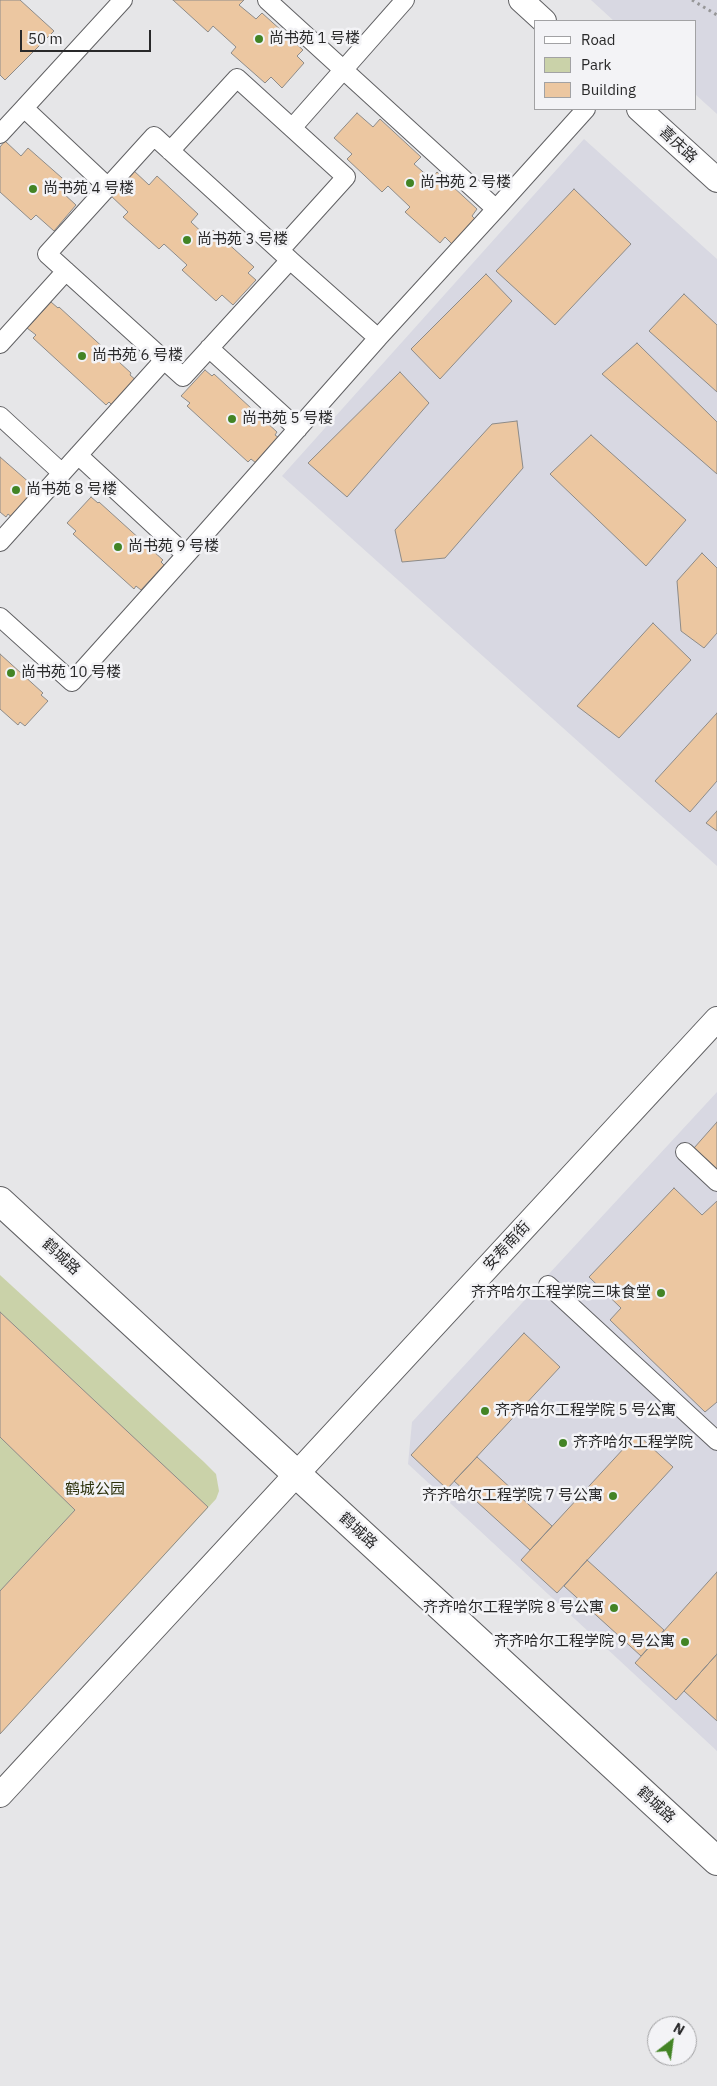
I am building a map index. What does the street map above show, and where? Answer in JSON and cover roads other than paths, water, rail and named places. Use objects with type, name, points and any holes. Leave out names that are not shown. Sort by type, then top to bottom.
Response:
[{"type":"main road","name":"鹤城路","points":[[0,1201],[717,1861]]},
{"type":"street","points":[[0,134],[123,0]]},
{"type":"street","points":[[267,0],[496,209]]},
{"type":"street","points":[[292,128],[405,0]]},
{"type":"street","points":[[521,0],[543,20]]},
{"type":"street","points":[[170,151],[237,78],[346,177],[285,255],[183,377],[47,254],[154,136],[170,151],[285,255],[378,338]]},
{"type":"street","points":[[24,108],[108,187]]},
{"type":"street","points":[[0,617],[72,682],[378,338],[585,110]]},
{"type":"street","name":"喜庆路","points":[[640,110],[717,180]]},
{"type":"street","points":[[0,344],[66,271]]},
{"type":"street","points":[[209,348],[298,429]]},
{"type":"street","points":[[0,542],[164,360]]},
{"type":"street","points":[[0,416],[62,472]]},
{"type":"street","points":[[78,455],[186,555]]},
{"type":"street","name":"安寿南街","points":[[0,1795],[717,1019]]},
{"type":"street","points":[[684,1152],[717,1182]]},
{"type":"street","points":[[548,1285],[717,1441]]},
{"type":"place","name":"尚书苑 1 号楼","points":[[259,39]]},
{"type":"place","name":"尚书苑 2 号楼","points":[[410,183]]},
{"type":"place","name":"尚书苑 4 号楼","points":[[33,189]]},
{"type":"place","name":"尚书苑 3 号楼","points":[[187,240]]},
{"type":"place","name":"尚书苑 6 号楼","points":[[82,356]]},
{"type":"place","name":"尚书苑 5 号楼","points":[[232,419]]},
{"type":"place","name":"尚书苑 8 号楼","points":[[16,490]]},
{"type":"place","name":"尚书苑 9 号楼","points":[[118,547]]},
{"type":"place","name":"尚书苑 10 号楼","points":[[11,673]]},
{"type":"place","name":"齐齐哈尔工程学院三味食堂","points":[[661,1293]]},
{"type":"place","name":"齐齐哈尔工程学院 5 号公寓","points":[[485,1411]]},
{"type":"place","name":"齐齐哈尔工程学院","points":[[563,1443]]},
{"type":"place","name":"齐齐哈尔工程学院 7 号公寓","points":[[613,1496]]},
{"type":"place","name":"齐齐哈尔工程学院 8 号公寓","points":[[614,1608]]},
{"type":"place","name":"齐齐哈尔工程学院 9 号公寓","points":[[685,1642]]},
{"type":"park label","name":"鹤城公园","points":[[95,1490]]}]
